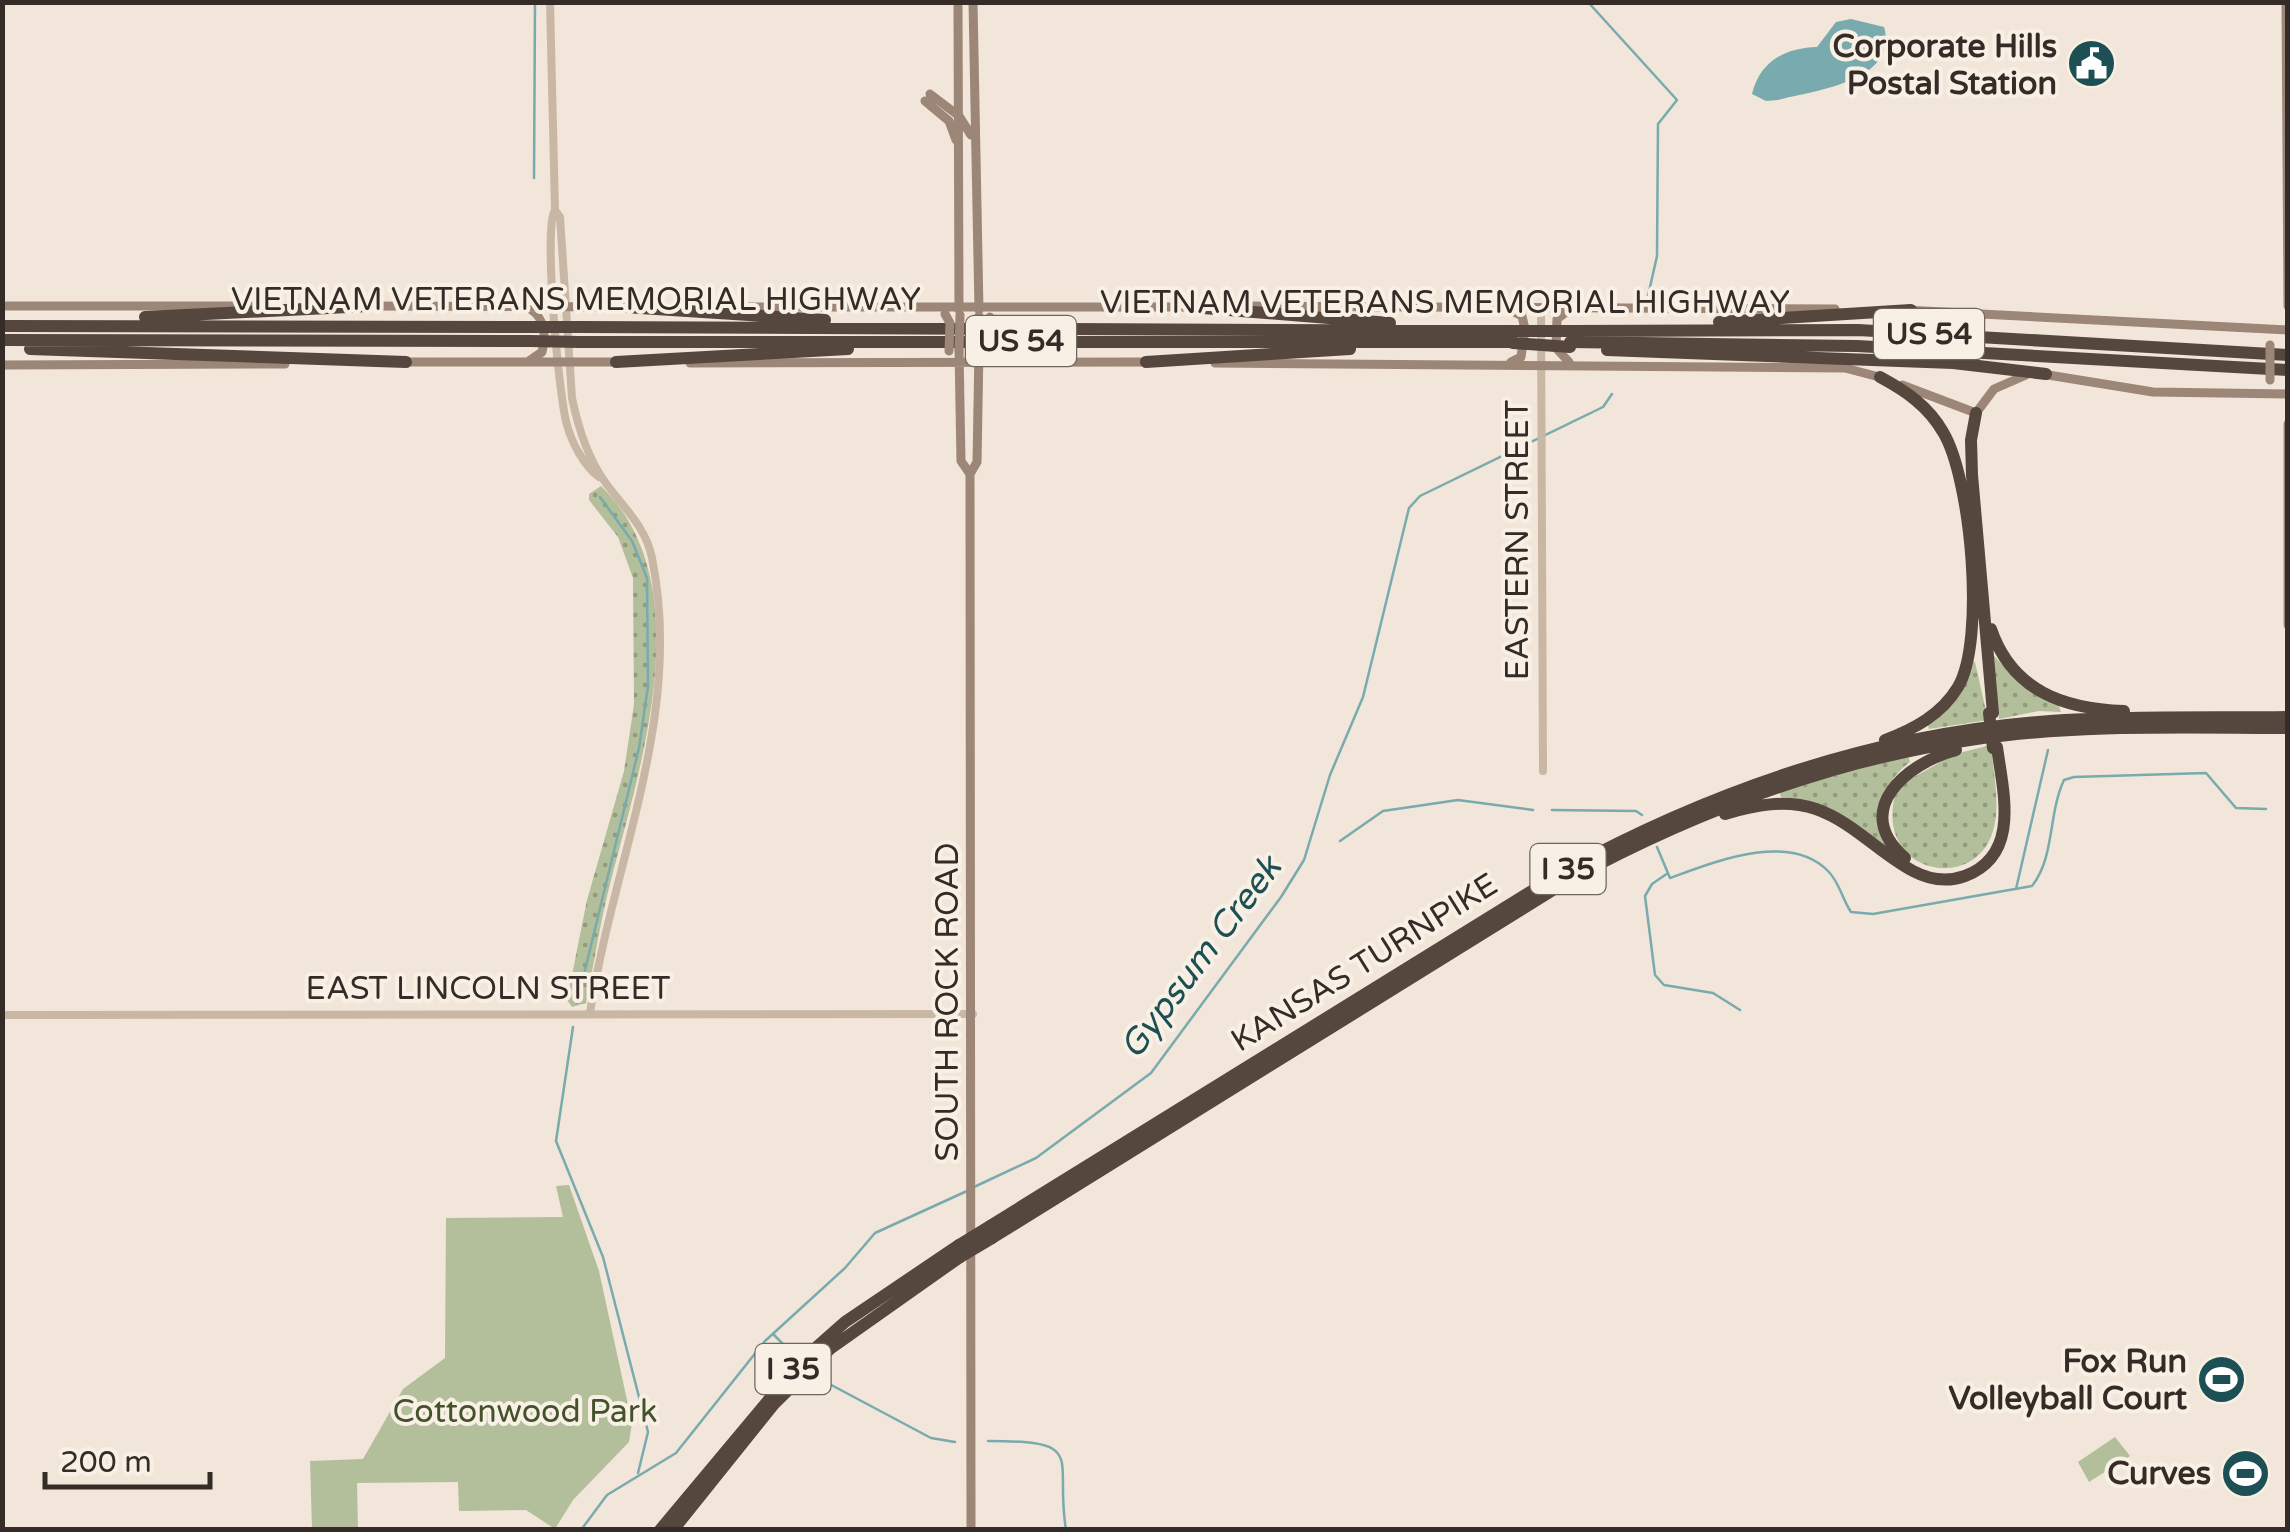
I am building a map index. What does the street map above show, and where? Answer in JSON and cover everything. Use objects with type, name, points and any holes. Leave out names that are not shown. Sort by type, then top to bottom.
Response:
[{"type":"highway","points":[[2,325],[368,306]]},
{"type":"highway","points":[[1190,306],[1491,336]]},
{"type":"highway","points":[[625,307],[948,343]]},
{"type":"highway","points":[[1588,331],[1911,310]]},
{"type":"highway","name":"VIETNAM VETERANS MEMORIAL HIGHWAY","points":[[2,325],[948,343],[1462,342],[1491,336]]},
{"type":"highway","name":"VIETNAM VETERANS MEMORIAL HIGHWAY","points":[[1570,340],[1588,331],[1858,330],[2288,355]]},
{"type":"highway","name":"VIETNAM VETERANS MEMORIAL HIGHWAY","points":[[2,344],[529,334]]},
{"type":"highway","name":"VIETNAM VETERANS MEMORIAL HIGHWAY","points":[[948,343],[1491,336],[1856,346],[2288,370]]},
{"type":"highway","points":[[1570,340],[1953,364],[2046,374]]},
{"type":"highway","points":[[1146,362],[1462,342]]},
{"type":"highway","points":[[616,362],[948,343]]},
{"type":"highway","points":[[2,344],[406,362]]},
{"type":"highway","points":[[1656,836],[1735,811],[1788,803],[1841,820],[1922,875],[1943,880],[1964,876],[1990,860],[2004,833],[1991,713],[1971,588],[1963,493],[1950,446],[1922,404],[1880,377]]},
{"type":"highway","points":[[1976,413],[1971,455],[1991,713]]},
{"type":"highway","points":[[1836,758],[1905,733],[1926,721],[1949,699],[1970,657],[1971,588]]},
{"type":"highway","points":[[1984,604],[2008,665],[2052,699],[2099,710],[2222,718]]},
{"type":"highway","name":"KANSAS TURNPIKE","points":[[991,1232],[1564,871],[1698,805],[1836,758],[2006,726],[2288,718]]},
{"type":"highway","name":"KANSAS TURNPIKE","points":[[660,1530],[767,1398],[808,1354],[872,1302],[1569,880],[1656,836],[1748,797],[1845,767],[2016,735],[2132,728],[2288,728]]},
{"type":"highway","points":[[1995,748],[2000,825],[1988,852],[1966,870],[1947,874],[1927,872],[1901,855],[1885,824],[1888,796],[1897,780],[1934,757],[2016,735]]},
{"type":"highway","name":"KANSAS TURNPIKE","points":[[672,1530],[774,1404],[822,1356],[855,1326],[959,1251]]},
{"type":"main road","name":"SOUTH ROCK ROAD","points":[[958,2],[959,311],[948,343],[958,364],[961,461],[970,474]]},
{"type":"main road","points":[[973,2],[974,142],[982,314]]},
{"type":"main road","points":[[2286,2],[2288,306]]},
{"type":"main road","points":[[959,82],[952,98],[928,97],[949,120],[959,149]]},
{"type":"main road","points":[[940,100],[959,116],[974,142]]},
{"type":"main road","points":[[2,306],[931,306],[982,314],[1003,306],[1911,310],[2288,330]]},
{"type":"main road","points":[[931,306],[945,314],[950,323],[948,343],[936,364]]},
{"type":"main road","points":[[982,314],[1003,306]]},
{"type":"main road","points":[[526,307],[540,316],[544,345],[536,358],[526,362]]},
{"type":"main road","points":[[1507,309],[1522,316],[1525,329],[1524,352],[1509,363]]},
{"type":"main road","points":[[1572,309],[1558,320],[1556,348],[1560,357],[1572,364]]},
{"type":"main road","name":"SOUTH ROCK ROAD","points":[[971,1530],[970,474],[977,462],[979,364],[984,351],[982,314]]},
{"type":"main road","points":[[2251,328],[2270,345],[2270,380],[2251,394]]},
{"type":"main road","points":[[984,351],[1003,363]]},
{"type":"main road","points":[[2,365],[1146,362],[1845,368],[1976,413],[1988,394],[2005,381],[2046,374],[2153,392],[2288,394]]},
{"type":"main road","points":[[2288,424],[2288,625]]},
{"type":"street","points":[[550,2],[555,210],[560,216],[560,307],[571,437],[648,544],[658,602],[658,683],[650,760],[605,931],[590,1013]]},
{"type":"street","name":"EASTERN STREET","points":[[1540,309],[1542,771]]},
{"type":"street","name":"EAST LINCOLN STREET","points":[[2,1015],[973,1014]]},
{"type":"green space","points":[[601,486],[632,526],[649,573],[656,624],[655,678],[647,732],[606,899],[586,1003],[572,1007],[567,1000],[587,900],[624,771],[634,704],[633,578],[618,537],[589,500],[589,494]]},
{"type":"green space","points":[[1993,655],[2020,683],[2058,704],[2061,712],[2039,711],[1999,719]]},
{"type":"green space","points":[[1971,661],[1975,662],[1988,720],[1929,729],[1927,722]]},
{"type":"green space","points":[[1991,745],[1996,810],[1993,831],[1982,852],[1965,864],[1946,868],[1926,865],[1909,855],[1897,838],[1892,815],[1898,786],[1955,754]]},
{"type":"green space","points":[[1908,756],[1910,762],[1891,782],[1885,804],[1895,853],[1809,801],[1781,797],[1779,791]]},
{"type":"green space","name":"Cottonwood Park","points":[[569,1185],[599,1271],[632,1423],[629,1442],[573,1500],[555,1529],[526,1510],[459,1511],[458,1482],[357,1483],[358,1529],[312,1529],[310,1461],[363,1459],[403,1389],[445,1358],[446,1218],[563,1217],[556,1186]]},
{"type":"green space","points":[[2115,1437],[2130,1456],[2089,1482],[2078,1462]]},
{"type":"water","points":[[1851,19],[1884,27],[1885,46],[1879,60],[1866,72],[1849,81],[1778,100],[1766,101],[1752,94],[1761,73],[1776,58],[1794,50],[1817,47],[1836,22]]},
{"type":"waterway","points":[[534,178],[535,2]]},
{"type":"waterway","name":"Gypsum Creek","points":[[1588,2],[1677,100],[1658,124],[1657,256],[1648,296]]},
{"type":"waterway","name":"Gypsum Creek","points":[[974,1187],[1036,1158],[1151,1073],[1281,897],[1304,860],[1330,775],[1363,697],[1409,508],[1420,496],[1603,407],[1612,394]]},
{"type":"waterway","points":[[577,1003],[639,748],[648,686],[647,578],[632,541],[600,497]]},
{"type":"waterway","points":[[2016,889],[2048,750]]},
{"type":"waterway","points":[[1657,847],[1670,878],[1729,858],[1772,851],[1793,853],[1812,859],[1828,871],[1851,912],[1873,914],[2032,886],[2048,849],[2064,780],[2074,777],[2206,773],[2236,808],[2266,809]]},
{"type":"waterway","points":[[1340,841],[1383,811],[1458,800],[1533,810]]},
{"type":"waterway","points":[[1552,810],[1636,811],[1642,815]]},
{"type":"waterway","points":[[1668,873],[1652,884],[1645,896],[1655,975],[1664,985],[1713,993],[1740,1010]]},
{"type":"waterway","points":[[573,1027],[556,1141],[603,1257],[648,1432],[638,1473]]},
{"type":"waterway","name":"Gypsum Creek","points":[[581,1530],[607,1495],[676,1453],[765,1341],[845,1268],[875,1233],[967,1191]]},
{"type":"waterway","points":[[774,1335],[787,1348]]},
{"type":"waterway","points":[[820,1379],[931,1438],[955,1442]]},
{"type":"waterway","points":[[988,1441],[1041,1444],[1054,1450],[1063,1469],[1066,1530]]},
{"type":"place","name":"Corporate Hills Postal Station","points":[[2092,64]]},
{"type":"place","name":"Fox Run Volleyball Court","points":[[2222,1379]]},
{"type":"place","name":"Curves","points":[[2246,1473]]}]
